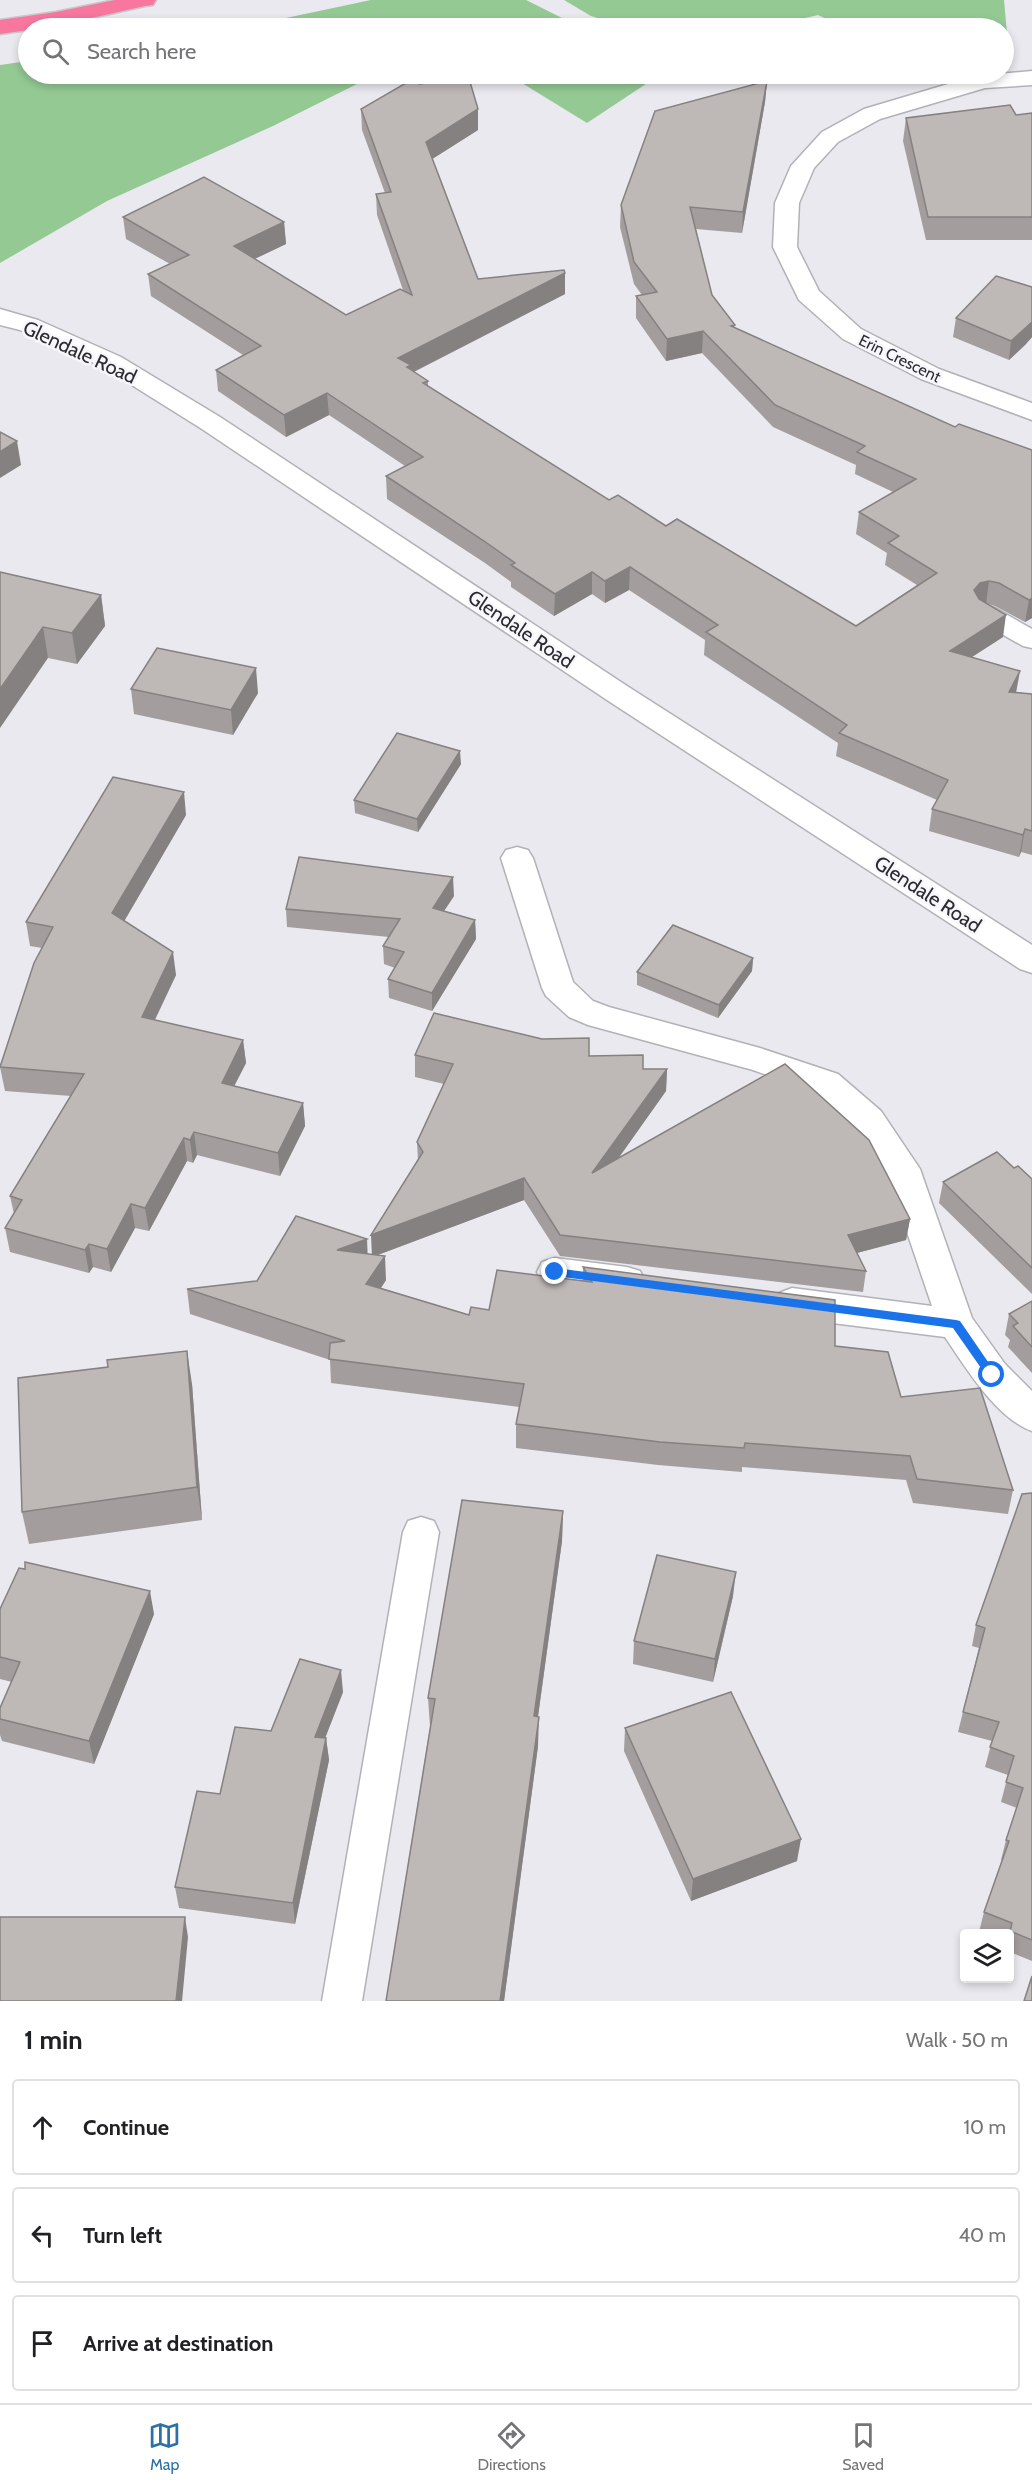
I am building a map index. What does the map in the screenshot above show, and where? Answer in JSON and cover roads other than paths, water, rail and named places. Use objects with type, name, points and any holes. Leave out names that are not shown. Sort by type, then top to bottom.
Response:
[{"type":"highway","points":[[61,18],[145,0]]},
{"type":"highway","points":[[0,27],[18,24]]},
{"type":"street","name":"Erin Crescent","points":[[1014,79],[1032,78]]},
{"type":"street","name":"Erin Crescent","points":[[973,84],[872,114],[830,137],[803,166],[787,203],[785,248],[808,295],[852,334],[930,374],[1032,412]]},
{"type":"street","name":"Glendale Road","points":[[0,317],[29,325],[112,362],[211,423],[617,693],[1032,961]]},
{"type":"street","points":[[517,858],[558,988],[581,1009],[600,1017],[760,1060],[826,1083],[869,1120],[903,1169],[956,1324],[992,1375],[1032,1415]]},
{"type":"street","points":[[555,1272],[662,1286]]},
{"type":"street","points":[[756,1298],[956,1324]]},
{"type":"lane","points":[[986,614],[1032,640]]},
{"type":"lane","points":[[342,2001],[421,1532]]}]
